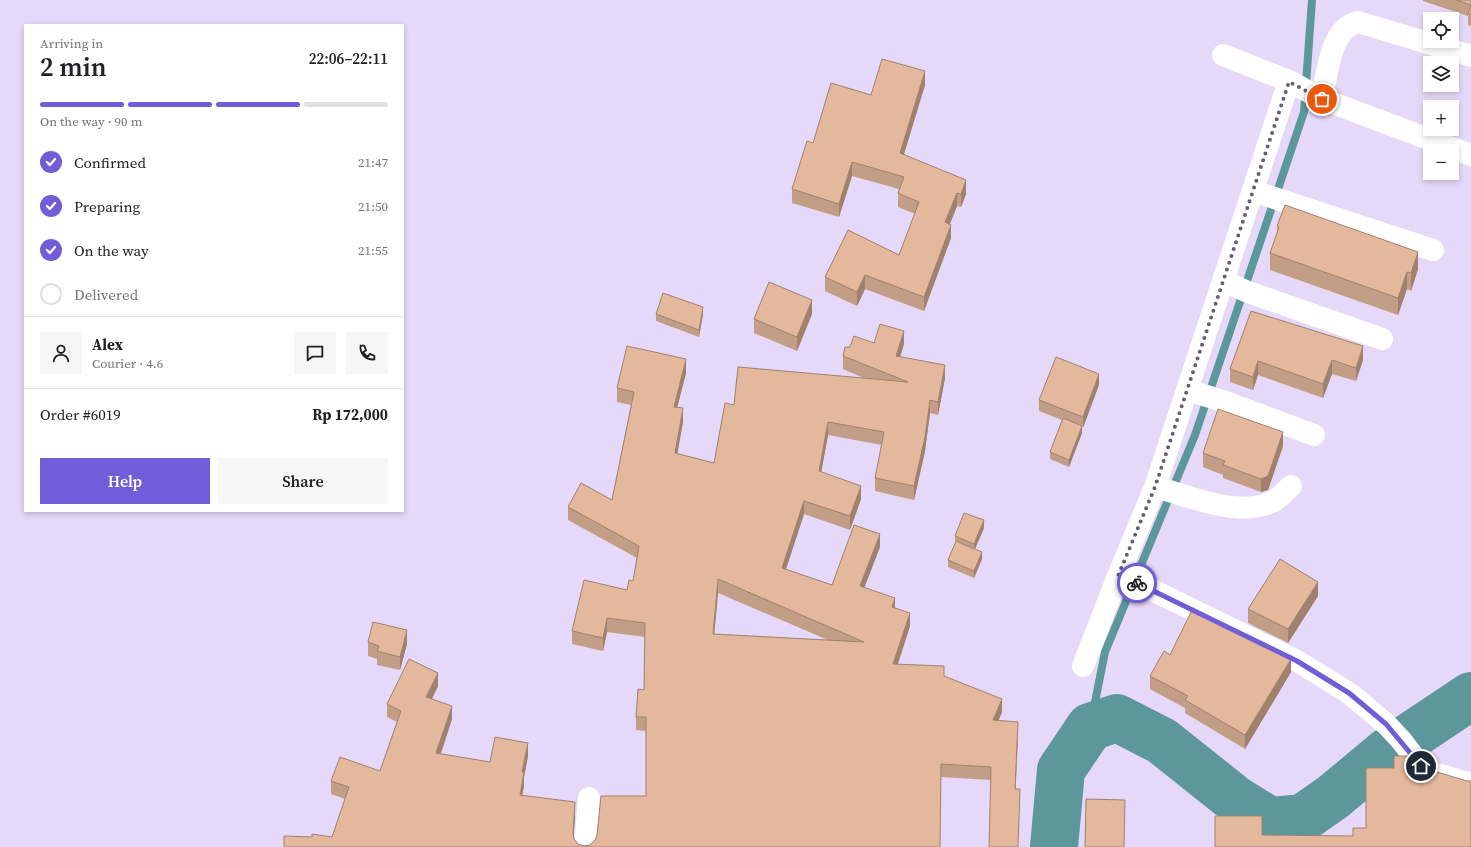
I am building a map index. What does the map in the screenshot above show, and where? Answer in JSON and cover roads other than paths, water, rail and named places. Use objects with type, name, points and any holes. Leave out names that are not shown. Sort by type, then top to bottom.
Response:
[{"type":"street","points":[[1083,666],[1131,581],[1166,490],[1206,396],[1235,287],[1304,90],[1331,55],[1341,32],[1352,23],[1358,22],[1471,56]]},
{"type":"street","points":[[1223,54],[1304,90],[1471,155]]},
{"type":"street","points":[[1268,196],[1433,250]]},
{"type":"street","points":[[1235,287],[1382,339]]},
{"type":"street","points":[[1206,396],[1314,435]]},
{"type":"street","points":[[1166,490],[1227,507],[1248,508],[1274,502],[1291,486]]},
{"type":"street","points":[[1131,581],[1297,661],[1349,693],[1386,724],[1427,772],[1471,784]]},
{"type":"street","points":[[585,847],[589,798]]},
{"type":"waterway","points":[[1090,727],[1105,652],[1195,435],[1304,112],[1312,0]]},
{"type":"waterway","points":[[1054,847],[1061,770],[1090,727],[1117,718],[1162,741],[1236,800],[1270,821],[1303,818],[1333,797],[1387,752],[1471,696]]}]
